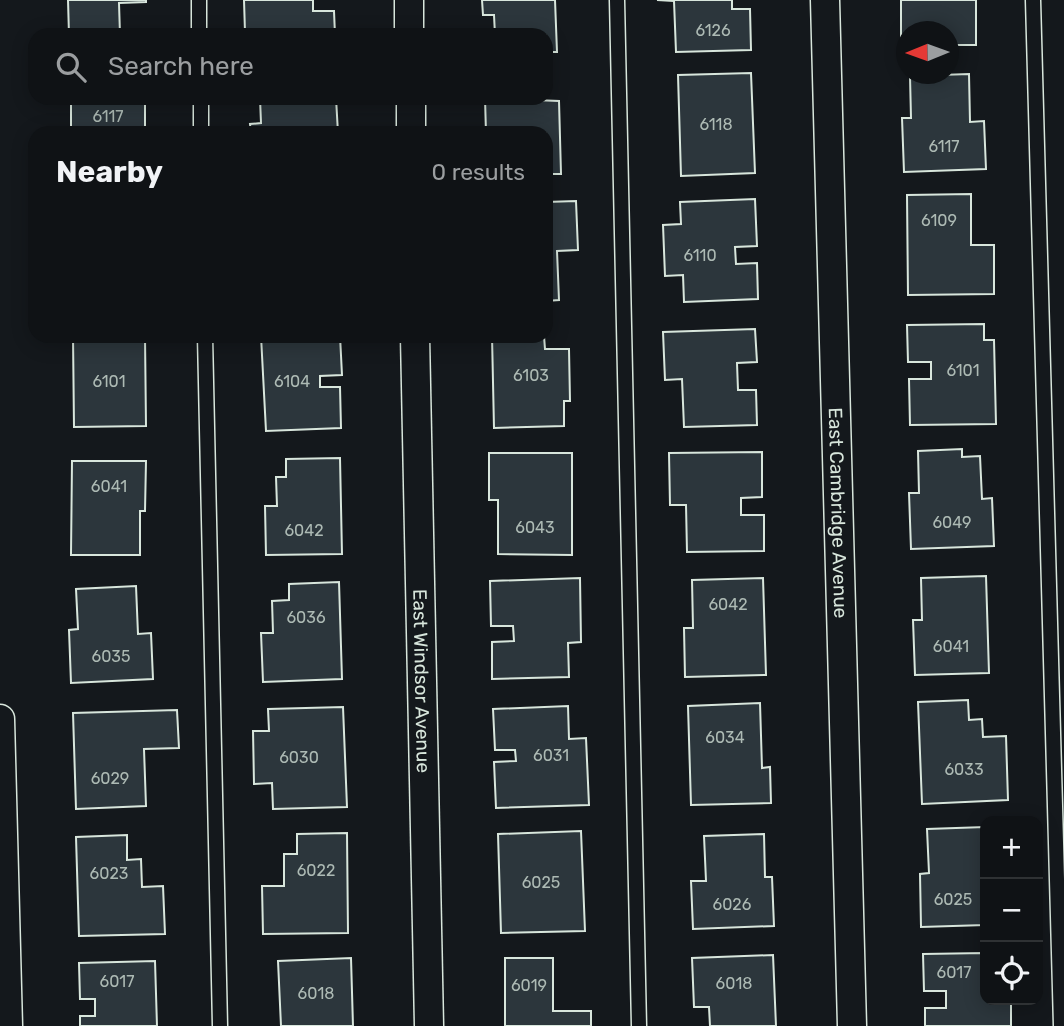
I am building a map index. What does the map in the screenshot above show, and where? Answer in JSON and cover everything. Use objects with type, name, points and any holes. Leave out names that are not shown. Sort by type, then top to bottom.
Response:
[{"type":"street","points":[[409,0],[409,28]]},
{"type":"street","name":"East Cambridge Avenue","points":[[825,0],[852,1026]]},
{"type":"street","points":[[411,105],[411,126]]},
{"type":"street","name":"East Windsor Avenue","points":[[415,343],[429,1026]]},
{"type":"street","points":[[0,719],[8,1026]]},
{"type":"lane","points":[[198,0],[199,28]]},
{"type":"lane","points":[[617,0],[639,1026]]},
{"type":"lane","points":[[1033,0],[1061,1026]]},
{"type":"lane","points":[[201,105],[201,126]]},
{"type":"lane","points":[[205,343],[220,1026]]},
{"type":"building","points":[[68,0],[146,0],[119,3],[120,28],[69,28]]},
{"type":"building","points":[[244,0],[313,0],[313,11],[334,11],[335,28],[245,28]]},
{"type":"building","points":[[482,0],[555,0],[557,52],[553,52],[553,28],[495,28],[494,15],[483,15]]},
{"type":"building","points":[[657,0],[732,0],[732,9],[750,9],[751,50],[676,52],[674,1]]},
{"type":"building","points":[[901,0],[976,0],[976,45],[959,45],[959,21],[901,21]]},
{"type":"building","points":[[751,73],[755,173],[681,176],[678,75]]},
{"type":"building","points":[[959,74],[969,74],[970,122],[984,121],[986,169],[904,172],[902,118],[911,118],[910,84],[959,84]]},
{"type":"building","points":[[553,101],[559,101],[561,174],[553,174],[553,126],[486,126],[485,105],[553,105]]},
{"type":"building","points":[[71,105],[145,105],[145,126],[71,126]]},
{"type":"building","points":[[260,105],[336,105],[338,126],[250,126],[261,123]]},
{"type":"building","points":[[971,194],[971,245],[994,245],[994,294],[908,295],[907,195]]},
{"type":"building","points":[[755,199],[757,246],[735,247],[736,264],[757,263],[758,299],[684,302],[683,275],[665,276],[663,225],[681,224],[680,202]]},
{"type":"building","points":[[576,201],[578,250],[557,251],[559,300],[553,300],[553,202]]},
{"type":"building","points":[[984,324],[984,340],[994,340],[996,424],[910,425],[909,379],[931,379],[931,362],[908,362],[907,325]]},
{"type":"building","points":[[755,329],[757,362],[737,363],[738,390],[756,390],[757,425],[684,427],[682,379],[665,380],[663,332]]},
{"type":"building","points":[[73,343],[145,343],[146,426],[74,427]]},
{"type":"building","points":[[261,343],[340,343],[342,375],[320,376],[320,387],[340,387],[341,428],[266,431]]},
{"type":"building","points":[[492,343],[545,343],[545,349],[569,349],[570,401],[564,401],[564,426],[494,428]]},
{"type":"building","points":[[962,449],[962,457],[980,456],[982,499],[992,498],[994,546],[911,549],[909,493],[919,493],[918,451]]},
{"type":"building","points":[[762,452],[762,497],[741,498],[741,515],[764,515],[764,551],[687,552],[686,505],[670,505],[669,453]]},
{"type":"building","points":[[489,453],[572,453],[572,555],[498,554],[498,500],[489,500]]},
{"type":"building","points":[[340,458],[342,554],[266,555],[265,506],[277,506],[276,477],[286,477],[286,459]]},
{"type":"building","points":[[72,461],[146,461],[145,511],[140,511],[140,555],[71,555]]},
{"type":"building","points":[[986,576],[989,673],[915,675],[913,620],[922,620],[921,578]]},
{"type":"building","points":[[580,578],[581,642],[568,643],[569,677],[492,679],[492,642],[514,641],[513,626],[491,626],[490,581]]},
{"type":"building","points":[[763,578],[766,675],[685,677],[684,628],[693,628],[692,580]]},
{"type":"building","points":[[339,582],[342,679],[263,682],[261,633],[273,633],[272,601],[289,600],[289,584]]},
{"type":"building","points":[[136,586],[138,634],[151,633],[153,679],[71,683],[69,630],[78,629],[76,589]]},
{"type":"building","points":[[968,700],[969,720],[982,719],[983,737],[1006,736],[1008,800],[922,804],[918,702]]},
{"type":"building","points":[[760,703],[762,768],[770,767],[771,803],[691,805],[688,706]]},
{"type":"building","points":[[568,706],[569,739],[586,738],[589,805],[496,808],[494,762],[516,761],[515,750],[495,750],[493,709]]},
{"type":"building","points":[[343,707],[347,807],[273,809],[272,783],[254,784],[253,731],[269,731],[268,709]]},
{"type":"building","points":[[177,710],[179,748],[144,749],[146,806],[76,809],[73,713]]},
{"type":"building","points":[[980,827],[980,925],[921,927],[920,874],[929,873],[927,829]]},
{"type":"building","points":[[581,831],[585,931],[501,933],[498,834]]},
{"type":"building","points":[[347,833],[348,933],[263,934],[262,886],[284,886],[284,854],[297,854],[297,834]]},
{"type":"building","points":[[764,834],[765,877],[772,877],[774,926],[693,929],[691,881],[706,881],[704,836]]},
{"type":"building","points":[[127,835],[127,860],[141,859],[142,887],[163,886],[165,934],[79,936],[76,837]]},
{"type":"building","points":[[980,953],[980,1005],[1011,1005],[1011,1026],[925,1026],[925,1008],[946,1008],[946,991],[924,991],[923,954]]},
{"type":"building","points":[[773,955],[776,1026],[710,1026],[709,1007],[694,1007],[692,958]]},
{"type":"building","points":[[351,958],[353,1026],[281,1026],[278,961]]},
{"type":"building","points":[[505,958],[553,958],[553,1011],[591,1011],[591,1026],[505,1026]]},
{"type":"building","points":[[155,961],[157,1026],[80,1026],[80,1016],[95,1016],[95,999],[80,999],[79,963]]}]
